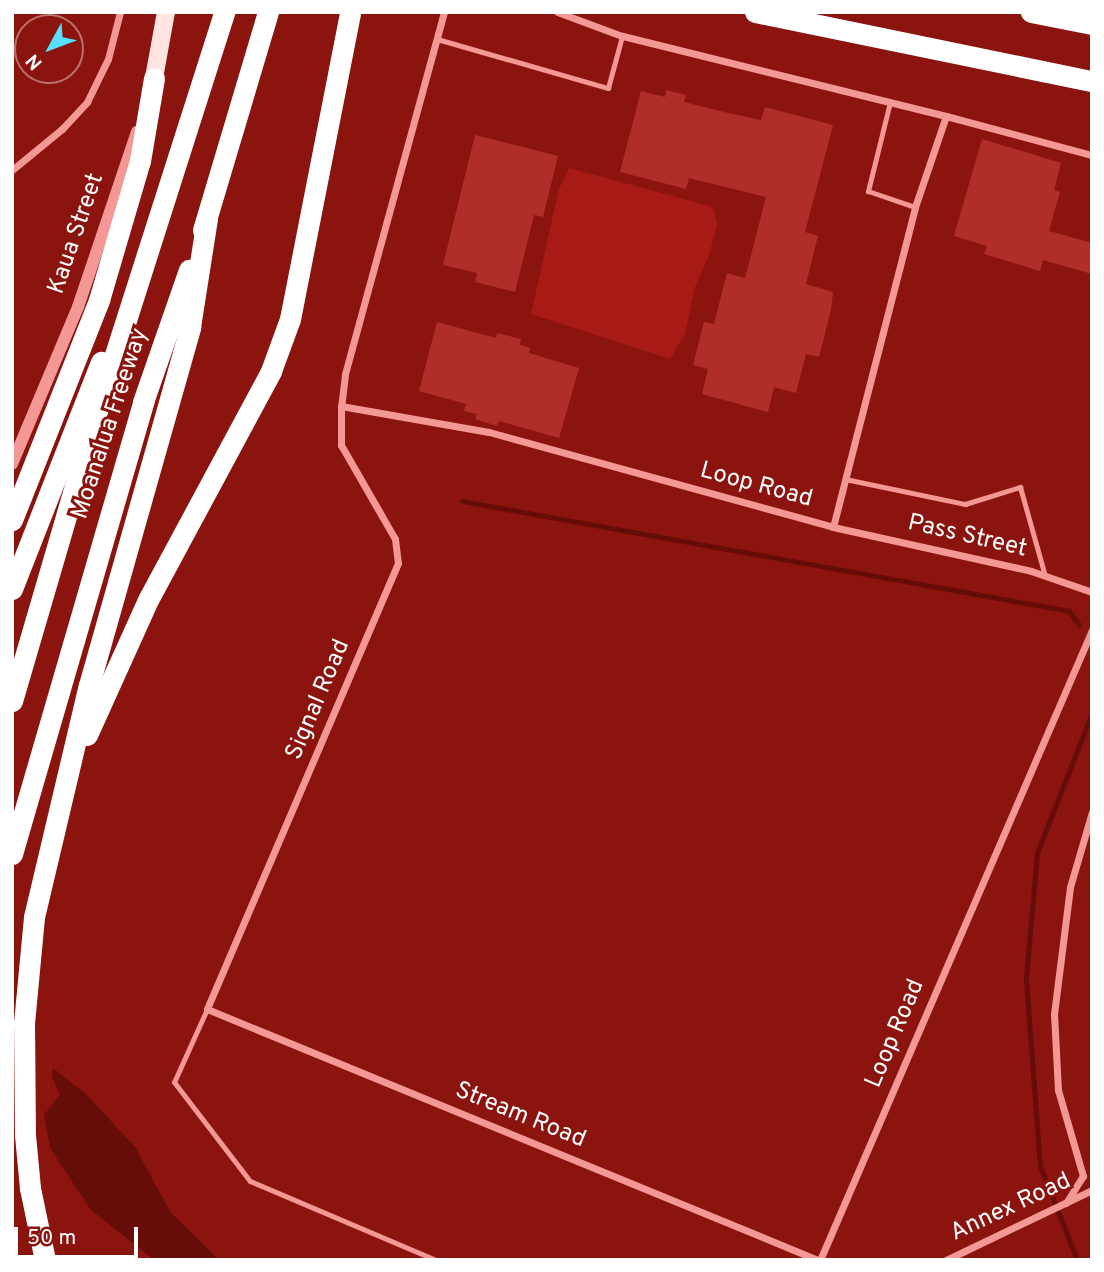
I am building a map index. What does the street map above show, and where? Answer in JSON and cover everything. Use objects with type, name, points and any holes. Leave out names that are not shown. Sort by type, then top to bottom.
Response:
[{"type":"highway","name":"Moanalua Freeway","points":[[12,701],[143,264],[224,12]]},
{"type":"highway","name":"Moanalua Freeway","points":[[12,854],[143,402],[207,219],[268,12]]},
{"type":"highway","points":[[62,795],[149,598],[271,371],[290,319],[350,12]]},
{"type":"highway","points":[[755,12],[1092,81]]},
{"type":"highway","points":[[1031,12],[1092,24]]},
{"type":"highway","points":[[12,520],[99,300],[140,161],[154,78]]},
{"type":"highway","points":[[45,1260],[30,1188],[25,1135],[24,1023],[34,917],[62,795],[190,327],[207,219]]},
{"type":"highway","points":[[12,589],[85,397],[143,264]]},
{"type":"main road","name":"Kaua Street","points":[[154,78],[166,12]]},
{"type":"street","points":[[12,170],[62,129],[87,102],[108,59],[120,12]]},
{"type":"street","points":[[341,406],[345,375],[444,12]]},
{"type":"street","points":[[557,12],[622,36],[946,116],[1092,156]]},
{"type":"street","name":"Kaua Street","points":[[12,464],[78,307],[154,78]]},
{"type":"street","name":"Loop Road","points":[[341,406],[489,432],[833,527],[915,207],[946,116]]},
{"type":"street","name":"Signal Road","points":[[207,1009],[398,563],[395,539],[341,445],[341,406]]},
{"type":"street","name":"Pass Street","points":[[833,527],[1045,576],[1092,592]]},
{"type":"street","name":"Loop Road","points":[[819,1260],[1092,630]]},
{"type":"street","points":[[1066,1203],[1083,1175],[1058,1090],[1055,1003],[1070,887],[1092,812]]},
{"type":"street","name":"Stream Road","points":[[207,1009],[819,1260]]},
{"type":"street","name":"Annex Road","points":[[946,1260],[1092,1191]]},
{"type":"lane","points":[[437,38],[608,88],[622,36]]},
{"type":"lane","points":[[890,102],[868,191],[915,207]]},
{"type":"lane","points":[[845,479],[965,504],[1020,487],[1045,576]]},
{"type":"lane","points":[[207,1009],[174,1082],[250,1181],[436,1260]]},
{"type":"lane","points":[[793,1260],[796,1250]]},
{"type":"shaded area","points":[[569,168],[713,207],[717,225],[709,255],[695,287],[685,334],[670,359],[531,314],[559,189]]},
{"type":"shaded area","points":[[53,1068],[86,1094],[135,1147],[171,1213],[219,1260],[154,1260],[90,1209],[50,1148],[44,1115],[60,1094],[52,1077]]},
{"type":"building","points":[[666,90],[686,95],[684,102],[761,120],[765,107],[833,125],[805,232],[818,236],[806,284],[833,292],[831,310],[819,357],[806,354],[796,393],[774,387],[768,412],[702,394],[708,369],[693,365],[704,322],[714,324],[727,273],[745,278],[766,197],[689,178],[686,189],[620,172],[641,91],[665,97]]},
{"type":"building","points":[[475,135],[558,156],[543,217],[534,215],[515,292],[475,282],[477,273],[443,265]]},
{"type":"building","points":[[982,139],[1061,163],[1054,190],[1060,192],[1049,231],[1092,243],[1092,274],[1043,260],[1040,271],[984,254],[987,246],[954,236]]},
{"type":"building","points":[[437,322],[496,338],[497,333],[521,339],[520,345],[530,348],[529,353],[579,368],[559,438],[499,421],[497,426],[475,419],[477,414],[464,411],[466,404],[419,391]]},
{"type":"waterway","points":[[462,501],[1069,611],[1079,625]]},
{"type":"waterway","points":[[1077,1260],[1040,1166],[1026,978],[1037,853],[1092,713]]}]
